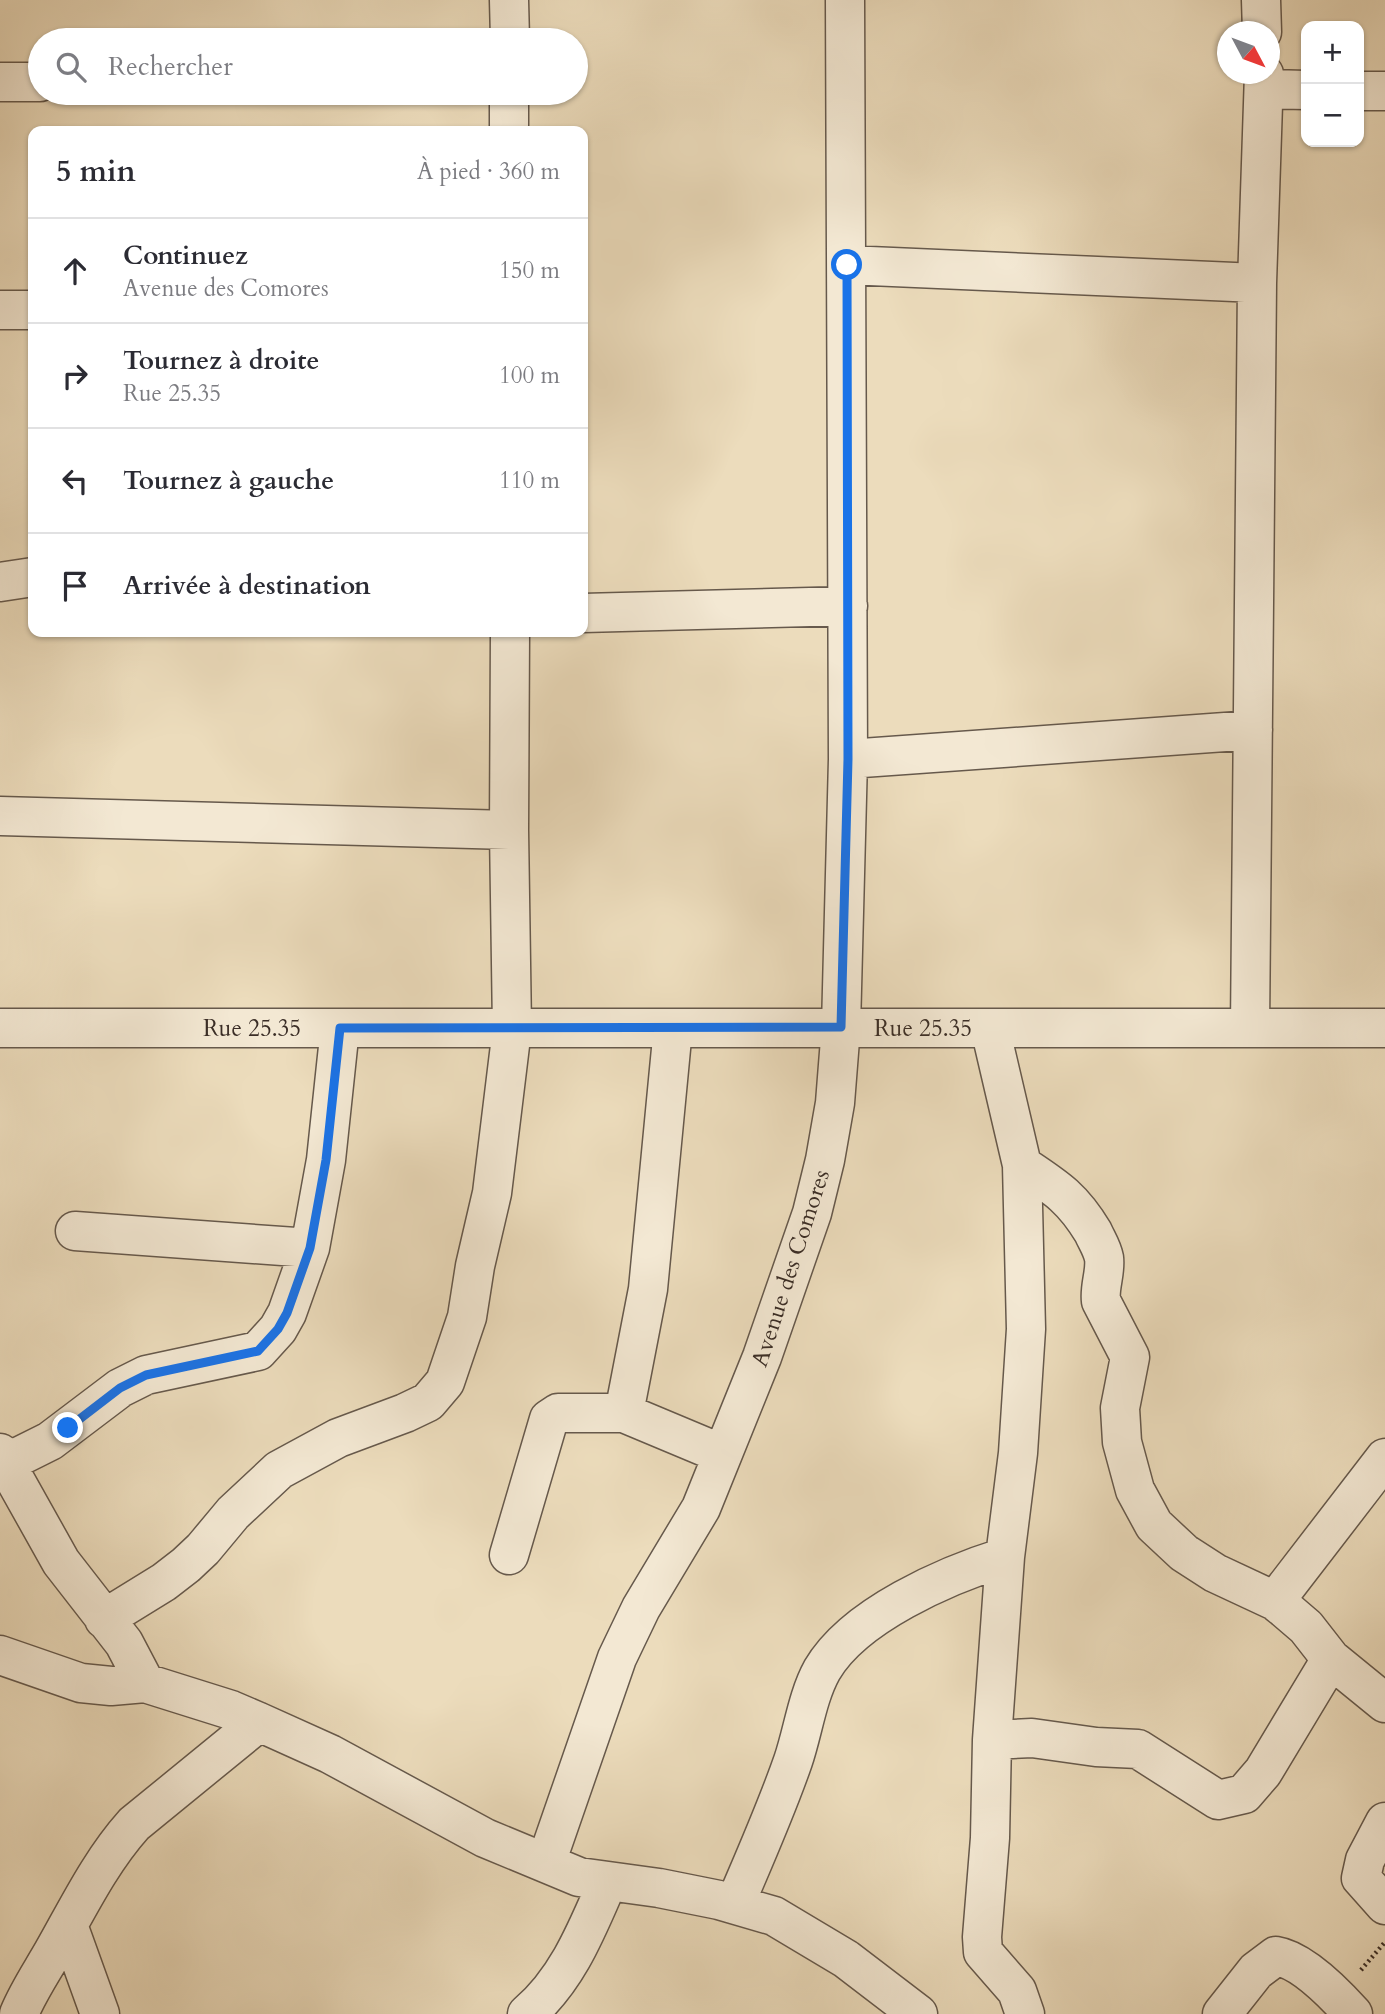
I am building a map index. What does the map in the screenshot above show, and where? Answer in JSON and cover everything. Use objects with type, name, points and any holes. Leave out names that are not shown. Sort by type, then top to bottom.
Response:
[{"type":"street","points":[[509,0],[510,28]]},
{"type":"street","name":"Avenue des Comores","points":[[547,1863],[597,1710],[617,1658],[641,1608],[701,1508],[762,1357],[812,1213],[835,1103],[841,1027],[848,759],[845,0]]},
{"type":"street","points":[[1261,0],[1262,21]]},
{"type":"street","points":[[0,82],[28,82]]},
{"type":"street","points":[[1250,1028],[1257,284],[1264,84]]},
{"type":"street","points":[[1278,84],[1301,89]]},
{"type":"street","points":[[1364,91],[1385,91]]},
{"type":"street","points":[[509,105],[509,126]]},
{"type":"street","points":[[847,265],[1257,284]]},
{"type":"street","points":[[0,310],[28,310]]},
{"type":"street","points":[[0,582],[28,577]]},
{"type":"street","points":[[588,612],[848,606]]},
{"type":"street","points":[[104,1619],[186,1565],[233,1513],[279,1470],[338,1438],[428,1402],[445,1382],[467,1317],[475,1266],[492,1193],[512,1029],[510,637]]},
{"type":"street","points":[[848,759],[1252,730]]},
{"type":"street","points":[[0,816],[509,830]]},
{"type":"street","name":"Rue 25.35","points":[[0,1028],[1385,1028]]},
{"type":"street","points":[[145,1683],[124,1643],[61,1562],[3,1458],[50,1441],[120,1388],[146,1375],[258,1351],[278,1329],[287,1313],[310,1248],[326,1160],[340,1028]]},
{"type":"street","points":[[624,1413],[652,1263],[673,1028]]},
{"type":"street","points":[[990,1028],[1022,1165],[1026,1329],[1018,1453],[1005,1557],[982,1937],[984,1952],[1017,1991],[1026,2014]]},
{"type":"street","points":[[1022,1165],[1060,1191],[1077,1207],[1102,1249],[1104,1261],[1101,1301],[1129,1357],[1120,1408],[1122,1442],[1135,1490],[1154,1525],[1184,1553],[1215,1573],[1275,1601],[1306,1627],[1331,1659],[1385,1703]]},
{"type":"street","points":[[75,1231],[310,1248]]},
{"type":"street","points":[[509,1555],[549,1419],[553,1414],[624,1413],[722,1454]]},
{"type":"street","points":[[1275,1601],[1385,1458]]},
{"type":"street","points":[[735,1904],[780,1797],[802,1734],[813,1689],[822,1670],[836,1651],[900,1602],[963,1570],[1005,1557]]},
{"type":"street","points":[[0,1655],[82,1683],[111,1686],[145,1683],[231,1710],[330,1754],[485,1838],[579,1877],[659,1888],[735,1904],[774,1916],[846,1959],[918,2014]]},
{"type":"street","points":[[992,1740],[1032,1738],[1096,1747],[1138,1749],[1218,1800],[1231,1799],[1244,1794],[1263,1772],[1331,1659]]},
{"type":"street","points":[[19,2014],[26,1995],[109,1856],[134,1824],[259,1722]]},
{"type":"street","points":[[1385,1822],[1365,1860],[1361,1878],[1385,1905]]},
{"type":"street","points":[[527,2014],[557,1984],[581,1943],[608,1881]]},
{"type":"street","points":[[68,1925],[100,2014]]},
{"type":"street","points":[[1222,2014],[1256,1971],[1276,1956],[1293,1961],[1338,1997],[1353,2014]]},
{"type":"route","points":[[68,1428],[120,1388],[146,1375],[258,1351],[278,1329],[287,1313],[310,1248],[326,1160],[340,1028],[841,1027],[848,759],[847,265]]}]
